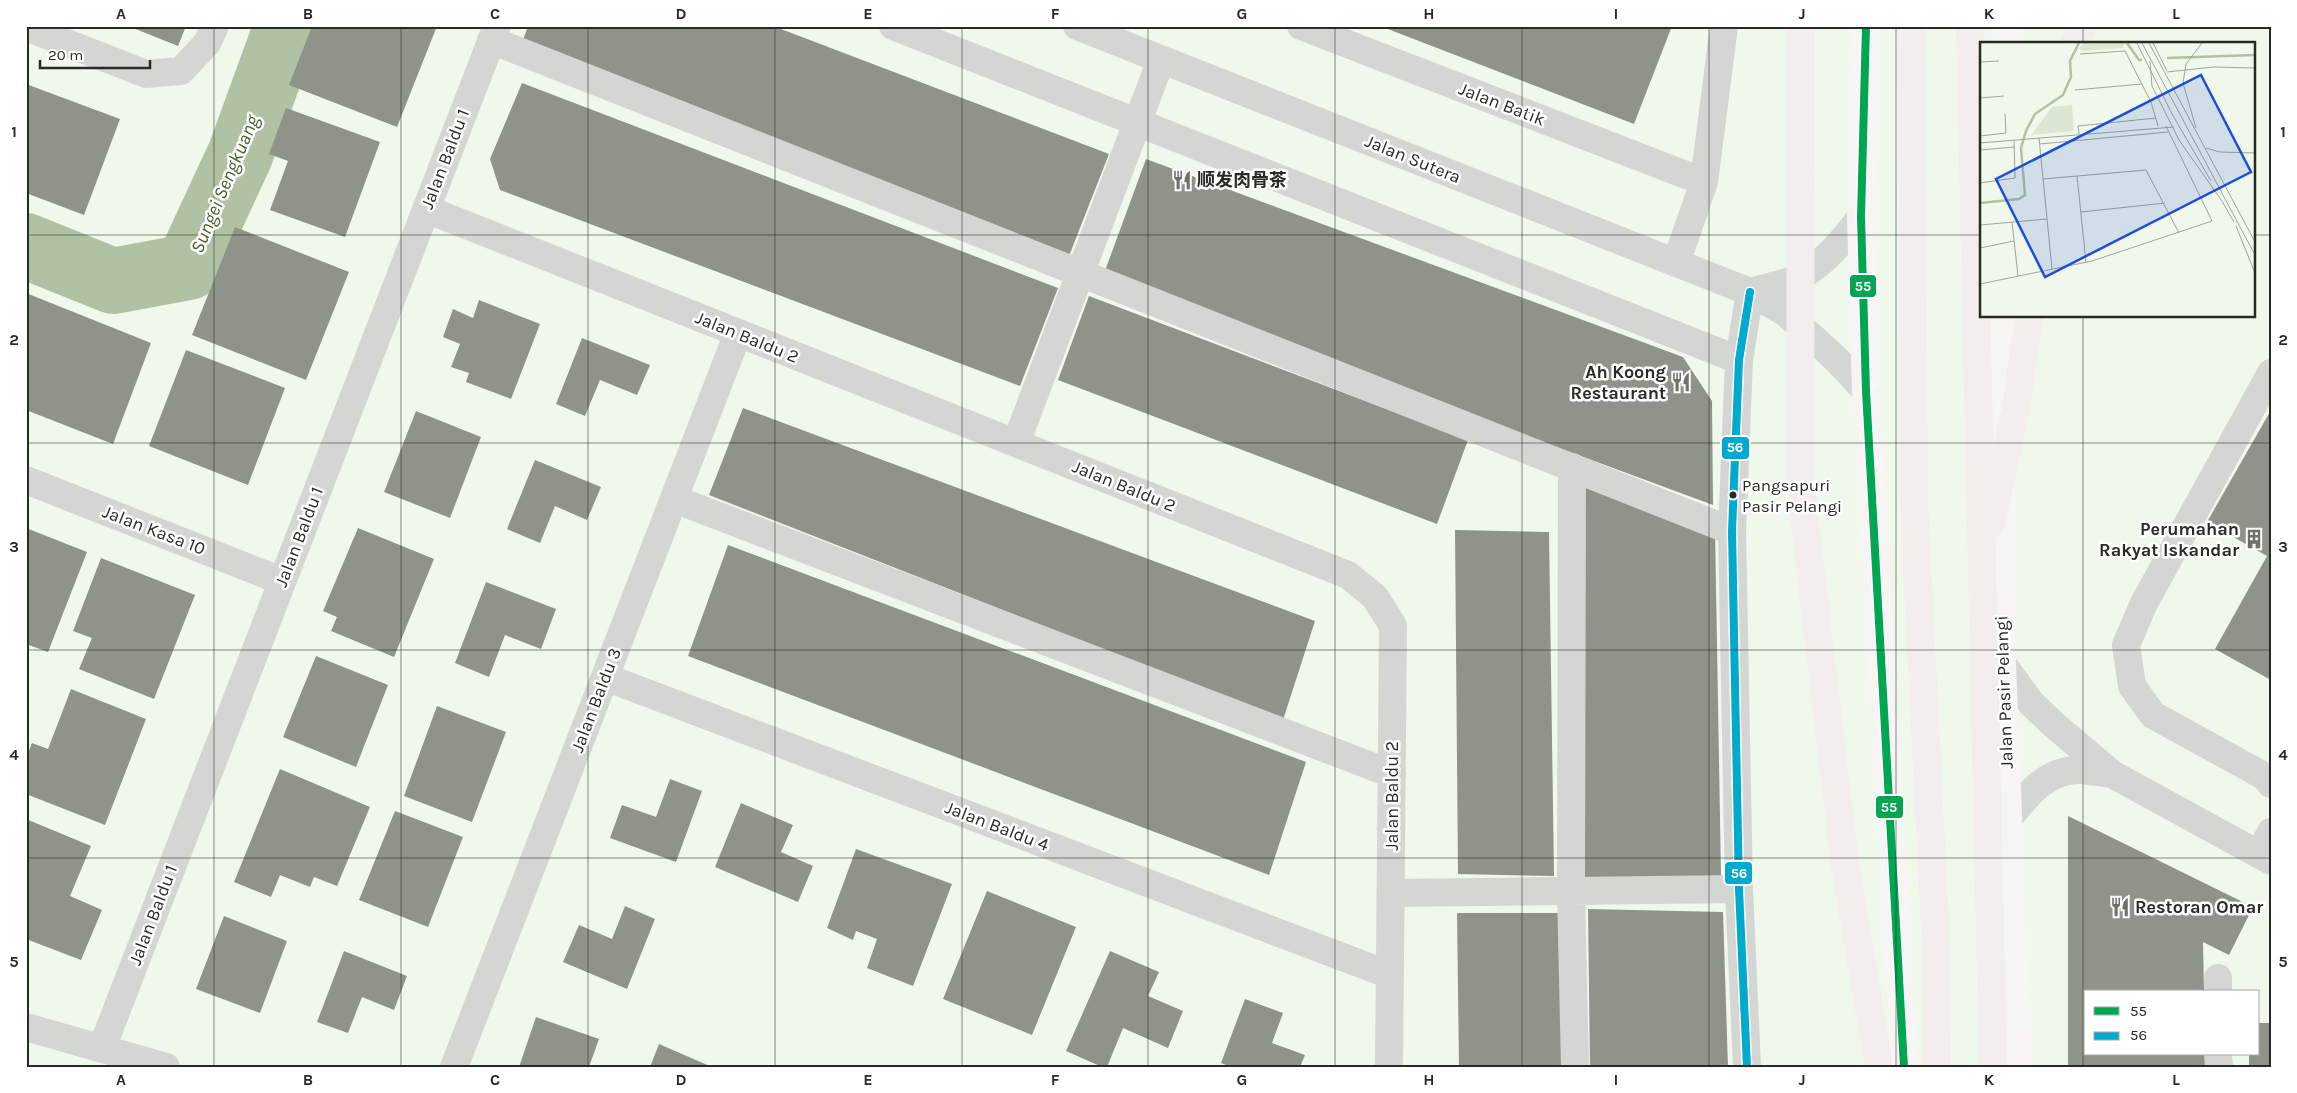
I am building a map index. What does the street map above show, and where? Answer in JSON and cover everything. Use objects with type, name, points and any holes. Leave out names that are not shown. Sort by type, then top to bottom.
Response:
[{"type":"highway","points":[[1801,26],[1800,480],[1845,864],[1880,1067]]},
{"type":"highway","points":[[1912,26],[1914,505],[1936,945],[1937,1067]]},
{"type":"highway","points":[[1970,26],[1993,1067]]},
{"type":"highway","points":[[2076,42],[2082,26]]},
{"type":"highway","points":[[1982,568],[2016,408],[2028,318]]},
{"type":"main road","points":[[1866,26],[1862,217],[1866,391],[1904,1067]]},
{"type":"main road","points":[[2007,26],[2007,42]]},
{"type":"main road","name":"Jalan Pasir Pelangi","points":[[2004,318],[2002,663],[2018,1067]]},
{"type":"street","points":[[26,27],[146,74],[181,71],[207,43],[215,26]]},
{"type":"street","points":[[893,26],[1739,360]]},
{"type":"street","name":"Jalan Sutera","points":[[1076,26],[1750,292],[1791,318],[1838,361],[1866,391]]},
{"type":"street","name":"Jalan Batik","points":[[1301,26],[1704,182]]},
{"type":"street","points":[[1676,263],[1704,182],[1724,26]]},
{"type":"street","points":[[494,33],[1080,273],[1732,531]]},
{"type":"street","name":"Jalan Baldu 1","points":[[102,1048],[494,33]]},
{"type":"street","points":[[1016,443],[1161,60]]},
{"type":"street","name":"Jalan Baldu 2","points":[[426,209],[1348,575],[1375,597],[1393,626],[1389,1067]]},
{"type":"street","points":[[1747,1067],[1739,889],[1732,531],[1739,360],[1750,292],[1788,282],[1818,266],[1862,217]]},
{"type":"street","name":"Jalan Baldu 3","points":[[454,1067],[738,333]]},
{"type":"street","points":[[2271,372],[2144,603],[2126,645],[2132,686],[2154,715],[2264,776],[2271,784]]},
{"type":"street","points":[[1572,467],[1571,891],[1576,1067]]},
{"type":"street","name":"Jalan Kasa 10","points":[[26,480],[282,581]]},
{"type":"street","points":[[674,499],[1392,774]]},
{"type":"street","points":[[2002,663],[2031,703],[2052,724],[2112,774],[2267,849]]},
{"type":"street","name":"Jalan Baldu 4","points":[[605,677],[1390,975]]},
{"type":"street","points":[[2009,818],[2028,794],[2043,781],[2059,774],[2079,770],[2112,774]]},
{"type":"street","points":[[1391,893],[1739,889]]},
{"type":"street","points":[[26,1027],[166,1067]]},
{"type":"building","points":[[128,26],[186,26],[178,46]]},
{"type":"building","points":[[312,26],[437,26],[397,127],[289,85]]},
{"type":"building","points":[[528,26],[773,26],[1109,154],[1069,256],[520,48]]},
{"type":"building","points":[[1380,26],[1672,26],[1634,124]]},
{"type":"building","points":[[522,83],[1058,288],[1020,386],[500,190],[490,159]]},
{"type":"building","points":[[26,84],[120,119],[84,215],[26,193]]},
{"type":"building","points":[[286,108],[380,142],[345,237],[270,210],[288,161],[269,154]]},
{"type":"building","points":[[1146,159],[1683,357],[1712,401],[1713,505],[1102,279]]},
{"type":"building","points":[[235,227],[349,272],[306,380],[192,335]]},
{"type":"building","points":[[26,293],[151,343],[113,444],[26,410]]},
{"type":"building","points":[[1089,296],[1468,440],[1437,524],[1058,380]]},
{"type":"building","points":[[479,300],[540,324],[511,399],[466,382],[469,373],[451,367],[460,344],[443,337],[453,309],[473,318]]},
{"type":"building","points":[[582,338],[650,365],[637,395],[600,380],[585,416],[556,404]]},
{"type":"building","points":[[186,350],[285,388],[248,485],[149,446]]},
{"type":"building","points":[[743,408],[1315,621],[1283,720],[709,495]]},
{"type":"building","name":"Perumahan Rakyat Iskandar","points":[[2271,410],[2271,680],[2215,649],[2267,556],[2207,522]]},
{"type":"building","points":[[416,411],[481,437],[450,518],[384,492]]},
{"type":"building","points":[[535,460],[601,487],[587,520],[555,506],[540,543],[507,529]]},
{"type":"building","points":[[1577,482],[1715,528],[1721,877],[1585,879]]},
{"type":"building","points":[[26,528],[87,552],[48,652],[26,644]]},
{"type":"building","points":[[358,528],[434,559],[394,657],[331,631],[337,617],[323,611]]},
{"type":"building","points":[[1455,530],[1549,532],[1554,876],[1458,874]]},
{"type":"building","points":[[728,545],[1306,762],[1269,875],[688,656]]},
{"type":"building","points":[[101,558],[195,595],[154,699],[79,669],[92,638],[73,631]]},
{"type":"building","points":[[486,582],[556,609],[541,649],[505,635],[489,677],[455,663]]},
{"type":"building","points":[[316,656],[388,685],[356,767],[283,737]]},
{"type":"building","points":[[71,689],[146,719],[105,825],[26,794],[26,758],[32,743],[48,749]]},
{"type":"building","points":[[437,706],[506,732],[472,822],[404,796]]},
{"type":"building","points":[[280,769],[370,807],[337,886],[314,877],[310,887],[280,875],[271,897],[234,882]]},
{"type":"building","points":[[670,779],[702,791],[676,862],[610,838],[622,805],[656,817]]},
{"type":"building","points":[[741,803],[793,825],[781,852],[813,866],[798,902],[715,867]]},
{"type":"building","points":[[395,811],[463,837],[428,927],[359,900]]},
{"type":"building","points":[[2068,816],[2253,907],[2229,955],[2203,942],[2204,990],[2084,990],[2084,1056],[2205,1056],[2206,1067],[2068,1067]]},
{"type":"building","points":[[26,819],[91,846],[70,896],[102,910],[81,960],[26,939]]},
{"type":"building","points":[[856,849],[952,884],[913,986],[867,968],[877,939],[856,931],[853,940],[827,928]]},
{"type":"building","points":[[987,891],[1076,927],[1032,1035],[943,999]]},
{"type":"building","points":[[625,906],[655,919],[627,989],[563,962],[579,925],[612,939]]},
{"type":"building","points":[[1588,909],[1723,912],[1728,1067],[1590,1067]]},
{"type":"building","points":[[1457,913],[1558,913],[1562,1067],[1459,1067]]},
{"type":"building","points":[[224,916],[287,941],[260,1013],[196,989]]},
{"type":"building","points":[[344,951],[407,976],[394,1010],[362,997],[348,1033],[317,1022]]},
{"type":"building","points":[[1110,951],[1159,972],[1148,996],[1183,1011],[1168,1048],[1123,1028],[1107,1067],[1102,1067],[1066,1051]]},
{"type":"building","points":[[1245,999],[1283,1013],[1272,1043],[1305,1055],[1300,1067],[1231,1067],[1221,1063]]},
{"type":"building","points":[[536,1017],[599,1039],[589,1067],[519,1067]]},
{"type":"building","points":[[2260,1023],[2271,1023],[2271,1067],[2249,1067],[2249,1056],[2260,1056]]},
{"type":"building","points":[[659,1044],[712,1067],[650,1067]]},
{"type":"waterway","name":"Sungei Sengkuang","points":[[26,246],[113,281],[188,267],[240,155],[287,26]]},
{"type":"transit line","name":"55","points":[[1866,26],[1861,217],[1866,391],[1904,1067]]},
{"type":"transit line","name":"56","points":[[1747,1067],[1739,889],[1732,531],[1739,360],[1750,292]]},
{"type":"place","name":"顺发肉骨茶","points":[[1182,180]]},
{"type":"place","name":"Ah Koong Restaurant","points":[[1681,382]]},
{"type":"place","name":"Pangsapuri Pasir Pelangi","points":[[1733,495]]},
{"type":"place","name":"Perumahan Rakyat Iskandar","points":[[2254,539]]},
{"type":"place","name":"Restoran Omar","points":[[2120,907]]}]
